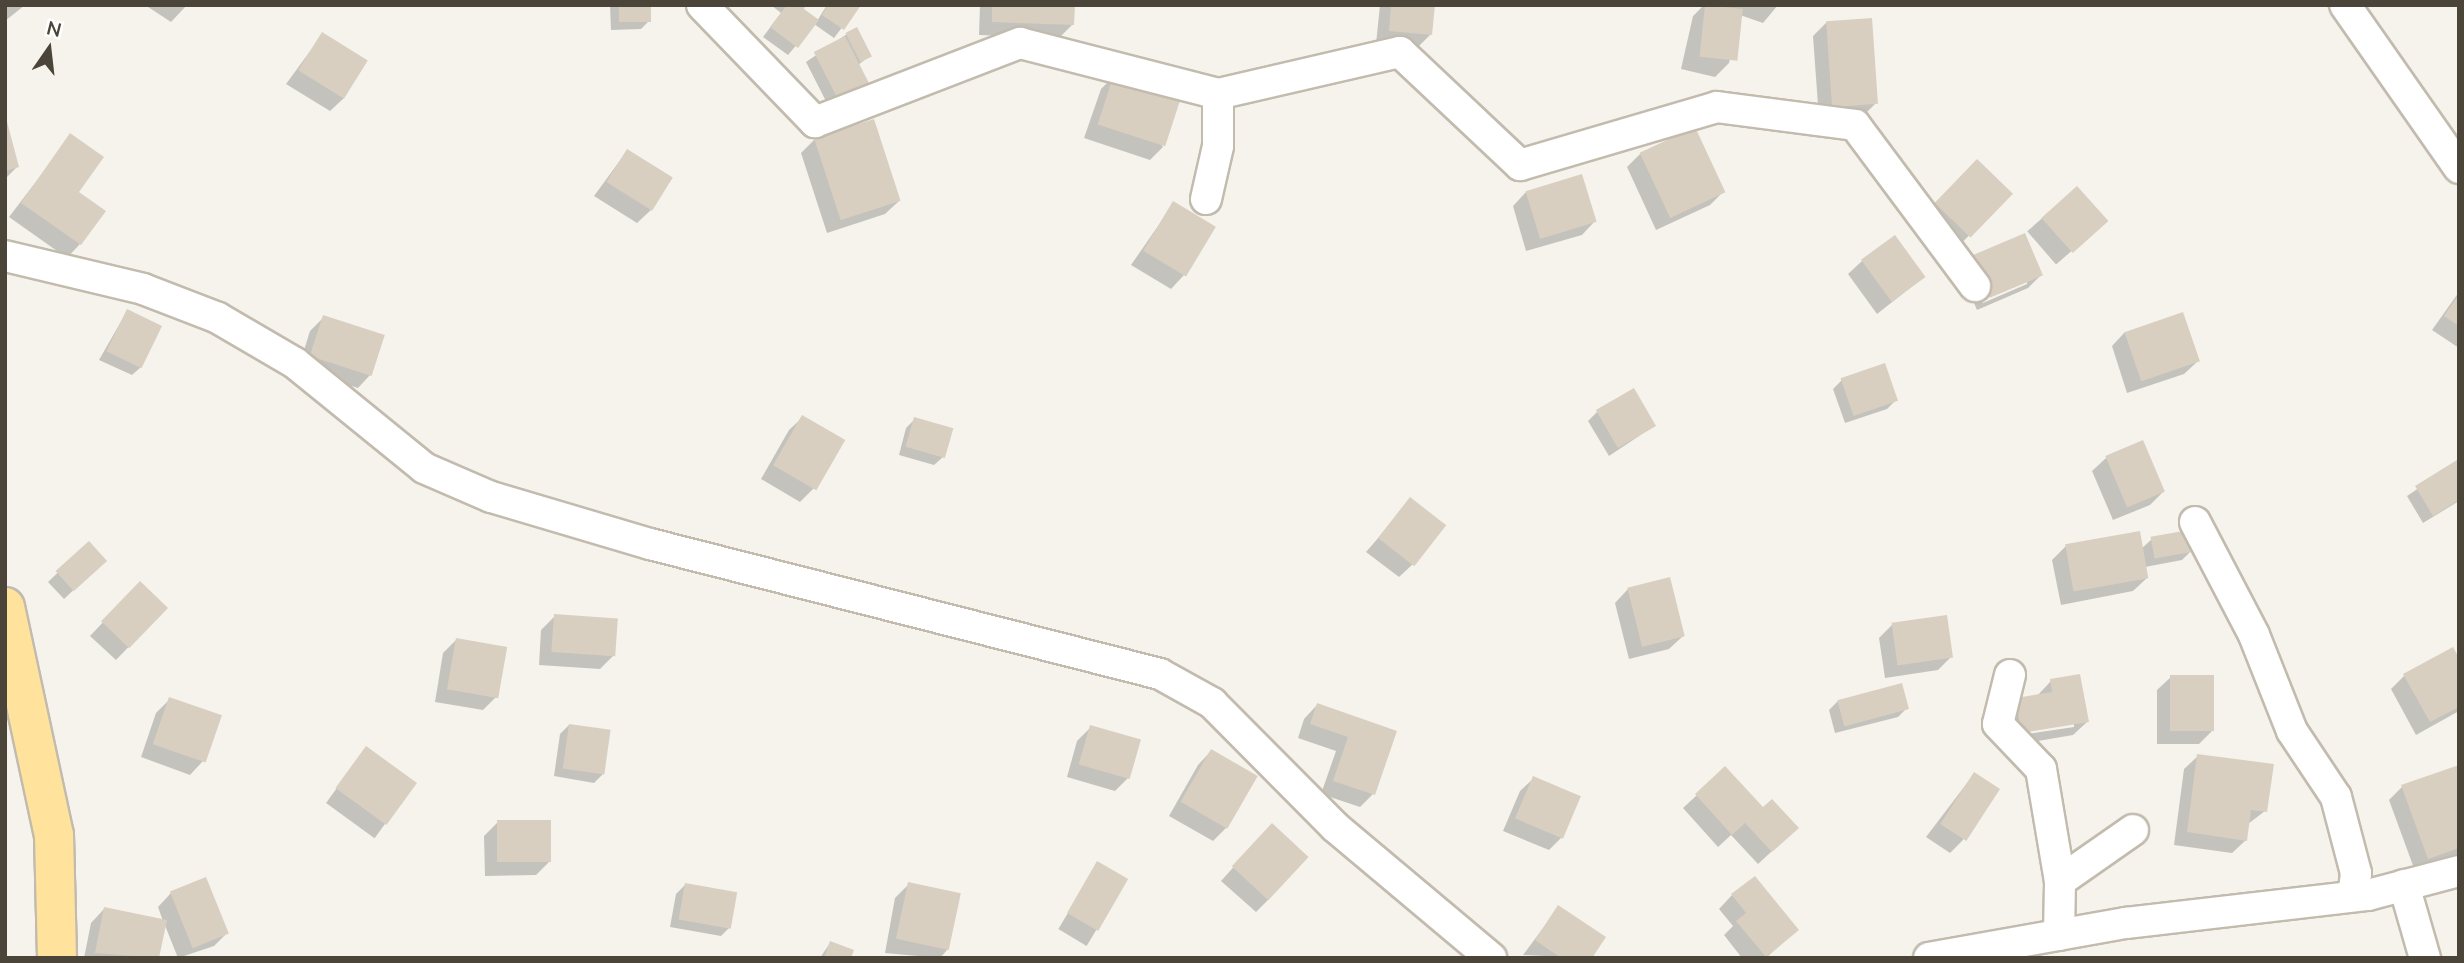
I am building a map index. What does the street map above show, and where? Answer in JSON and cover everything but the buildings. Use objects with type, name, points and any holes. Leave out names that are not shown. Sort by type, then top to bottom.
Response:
[{"type":"main road","points":[[5,607],[54,835],[57,958]]},
{"type":"street","points":[[702,5],[815,122],[1020,43],[1218,94],[1399,52],[1520,165],[1717,107],[1855,125],[1975,286]]},
{"type":"street","points":[[2345,5],[2459,168]]},
{"type":"street","points":[[1206,199],[1218,146],[1218,94]]},
{"type":"street","points":[[5,256],[143,289],[218,318],[295,363],[424,468],[491,497],[650,544],[1160,674],[1212,703],[1335,827],[1491,958]]},
{"type":"street","points":[[2195,522],[2254,635],[2292,731],[2336,797],[2356,873],[2353,896]]},
{"type":"street","points":[[2010,675],[1998,724],[2042,769],[2060,881],[2059,935]]},
{"type":"street","points":[[2060,881],[2133,830]]},
{"type":"street","points":[[1930,958],[2059,935],[2353,896],[2459,871]]},
{"type":"street","points":[[2404,885],[2426,958]]}]
